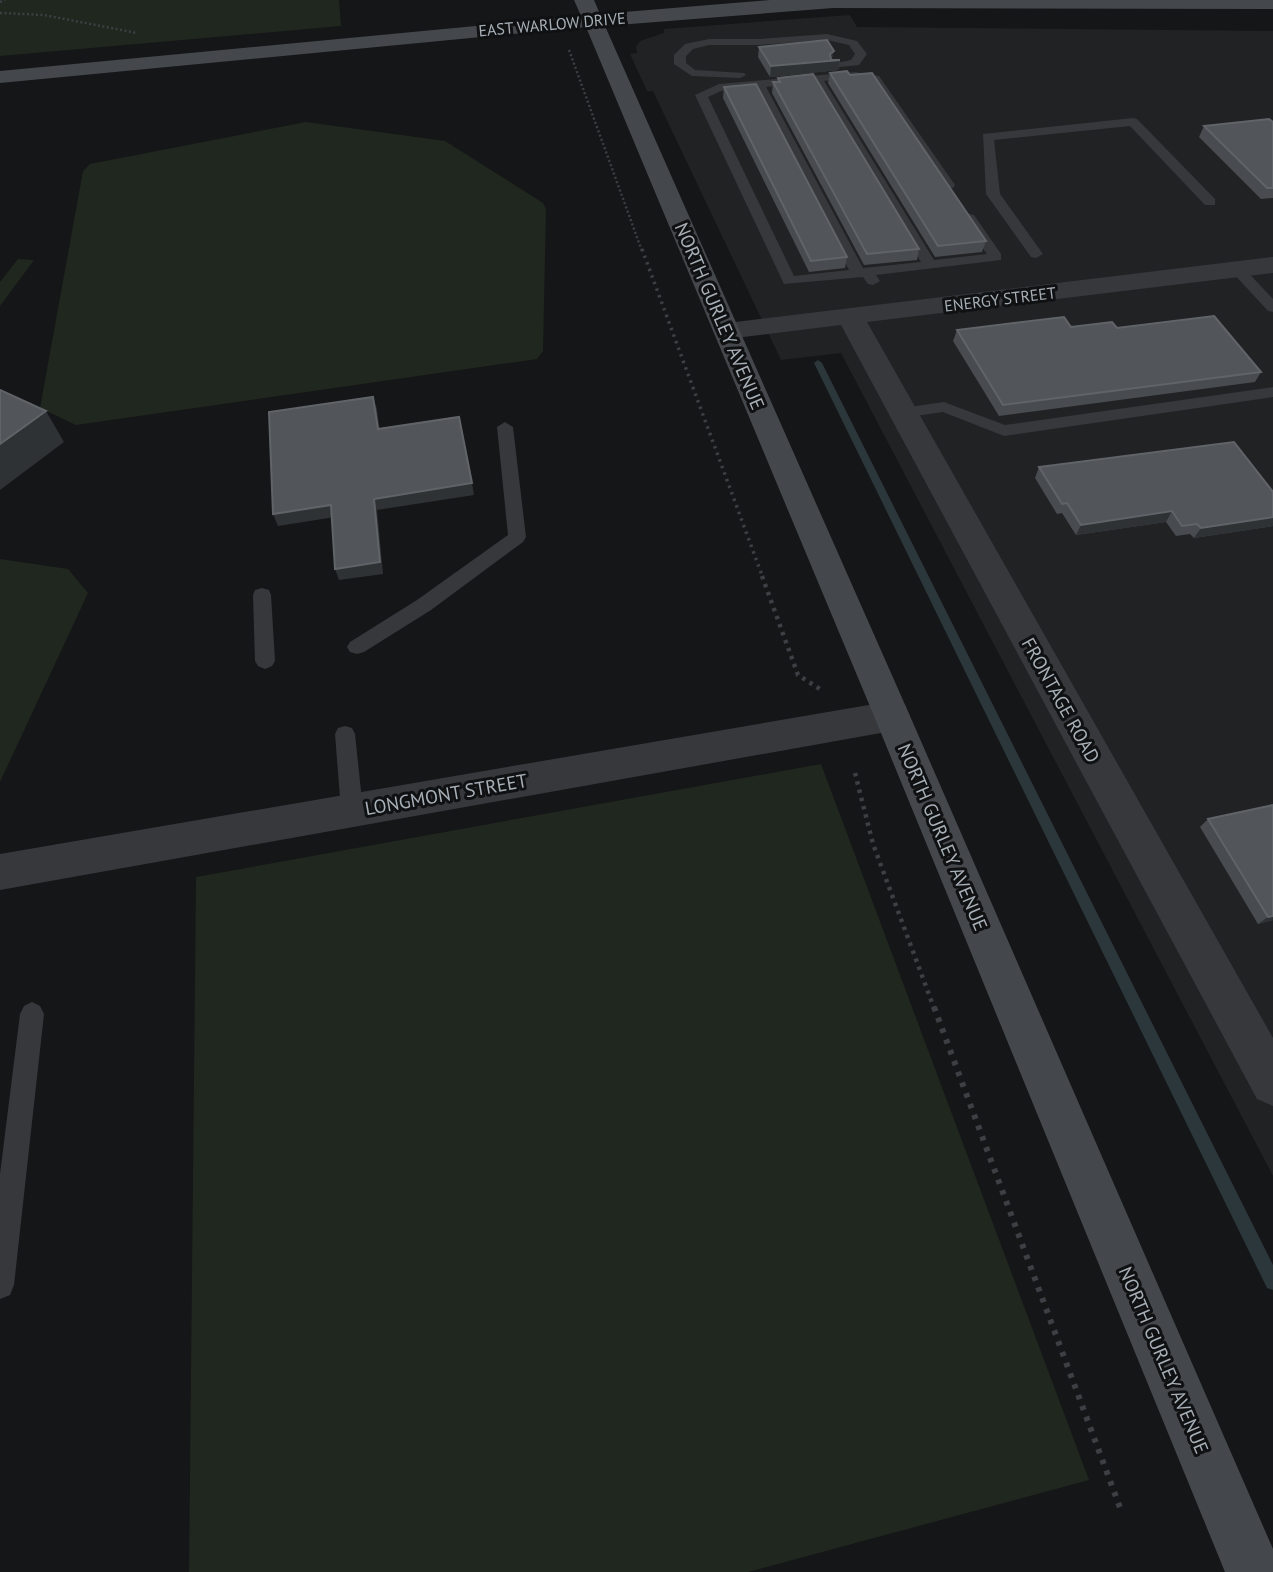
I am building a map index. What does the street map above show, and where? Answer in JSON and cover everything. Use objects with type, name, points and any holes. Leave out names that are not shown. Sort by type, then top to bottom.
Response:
[{"type":"street","points":[[584,0],[592,20]]},
{"type":"street","points":[[766,0],[833,2]]},
{"type":"street","name":"EAST WARLOW DRIVE","points":[[0,77],[592,20],[833,2],[1273,3]]},
{"type":"street","name":"NORTH GURLEY AVENUE","points":[[592,20],[892,716],[1254,1572]]},
{"type":"street","name":"ENERGY STREET","points":[[727,331],[1273,265]]},
{"type":"street","name":"FRONTAGE ROAD","points":[[850,317],[1273,1083]]},
{"type":"street","name":"LONGMONT STREET","points":[[0,872],[892,716]]},
{"type":"lane","points":[[767,72],[726,76],[692,73],[680,64],[680,55],[689,46],[709,41],[760,42],[827,37],[853,43],[861,54],[855,63],[835,66]]},
{"type":"lane","points":[[855,75],[875,78],[996,257],[866,275],[789,281],[701,95],[719,88],[817,79],[855,75]]},
{"type":"lane","points":[[817,79],[930,265]]},
{"type":"lane","points":[[758,85],[866,275]]},
{"type":"lane","points":[[1036,254],[993,194],[987,137],[1133,122],[1210,202]]},
{"type":"lane","points":[[1238,270],[1273,308]]},
{"type":"lane","points":[[902,413],[944,407],[1004,431],[1273,392]]},
{"type":"lane","points":[[357,647],[424,605],[517,537],[505,426]]},
{"type":"lane","points":[[262,595],[265,661]]},
{"type":"lane","points":[[345,734],[352,810]]},
{"type":"lane","points":[[0,1285],[32,1014]]},
{"type":"path","points":[[0,2],[5,0]]},
{"type":"path","points":[[0,13],[44,15],[142,34]]},
{"type":"path","points":[[568,46],[798,675],[823,691]]},
{"type":"path","points":[[855,773],[873,844],[1122,1513]]},
{"type":"shaded area","points":[[0,0],[339,0],[341,26],[0,56]]},
{"type":"shaded area","points":[[850,15],[857,27],[1273,31],[1273,1176],[841,353],[781,360],[653,91],[647,91],[630,54],[637,53],[636,47],[640,41],[664,33],[664,29]]},
{"type":"shaded area","points":[[306,122],[445,141],[543,203],[546,209],[543,351],[537,359],[76,425],[40,408],[83,171],[90,164]]},
{"type":"shaded area","points":[[18,259],[34,260],[0,306],[0,282]]},
{"type":"shaded area","points":[[0,559],[68,569],[88,593],[0,782]]},
{"type":"shaded area","points":[[821,764],[1089,1480],[748,1572],[189,1572],[196,877]]},
{"type":"building","points":[[827,40],[834,51],[830,54],[831,60],[840,60],[771,66],[759,47]]},
{"type":"building","points":[[847,71],[850,75],[872,73],[986,241],[938,246],[830,73]]},
{"type":"building","points":[[813,74],[919,249],[867,254],[773,82],[780,82],[778,78]]},
{"type":"building","points":[[756,84],[847,257],[811,261],[724,87]]},
{"type":"building","points":[[1269,119],[1273,122],[1273,188],[1267,188],[1204,126]]},
{"type":"building","points":[[1214,316],[1261,372],[1003,405],[957,330],[1064,317],[1071,327],[1112,322],[1117,328]]},
{"type":"building","points":[[0,390],[46,411],[0,444]]},
{"type":"building","points":[[373,397],[378,429],[459,417],[472,483],[374,499],[380,562],[335,569],[331,505],[273,514],[269,412]]},
{"type":"building","points":[[1234,442],[1273,492],[1273,517],[1201,528],[1197,524],[1182,526],[1172,511],[1081,525],[1067,503],[1062,504],[1039,467]]},
{"type":"building","points":[[1273,805],[1273,916],[1268,917],[1208,819]]},
{"type":"waterway","points":[[818,363],[1273,1282]]}]
